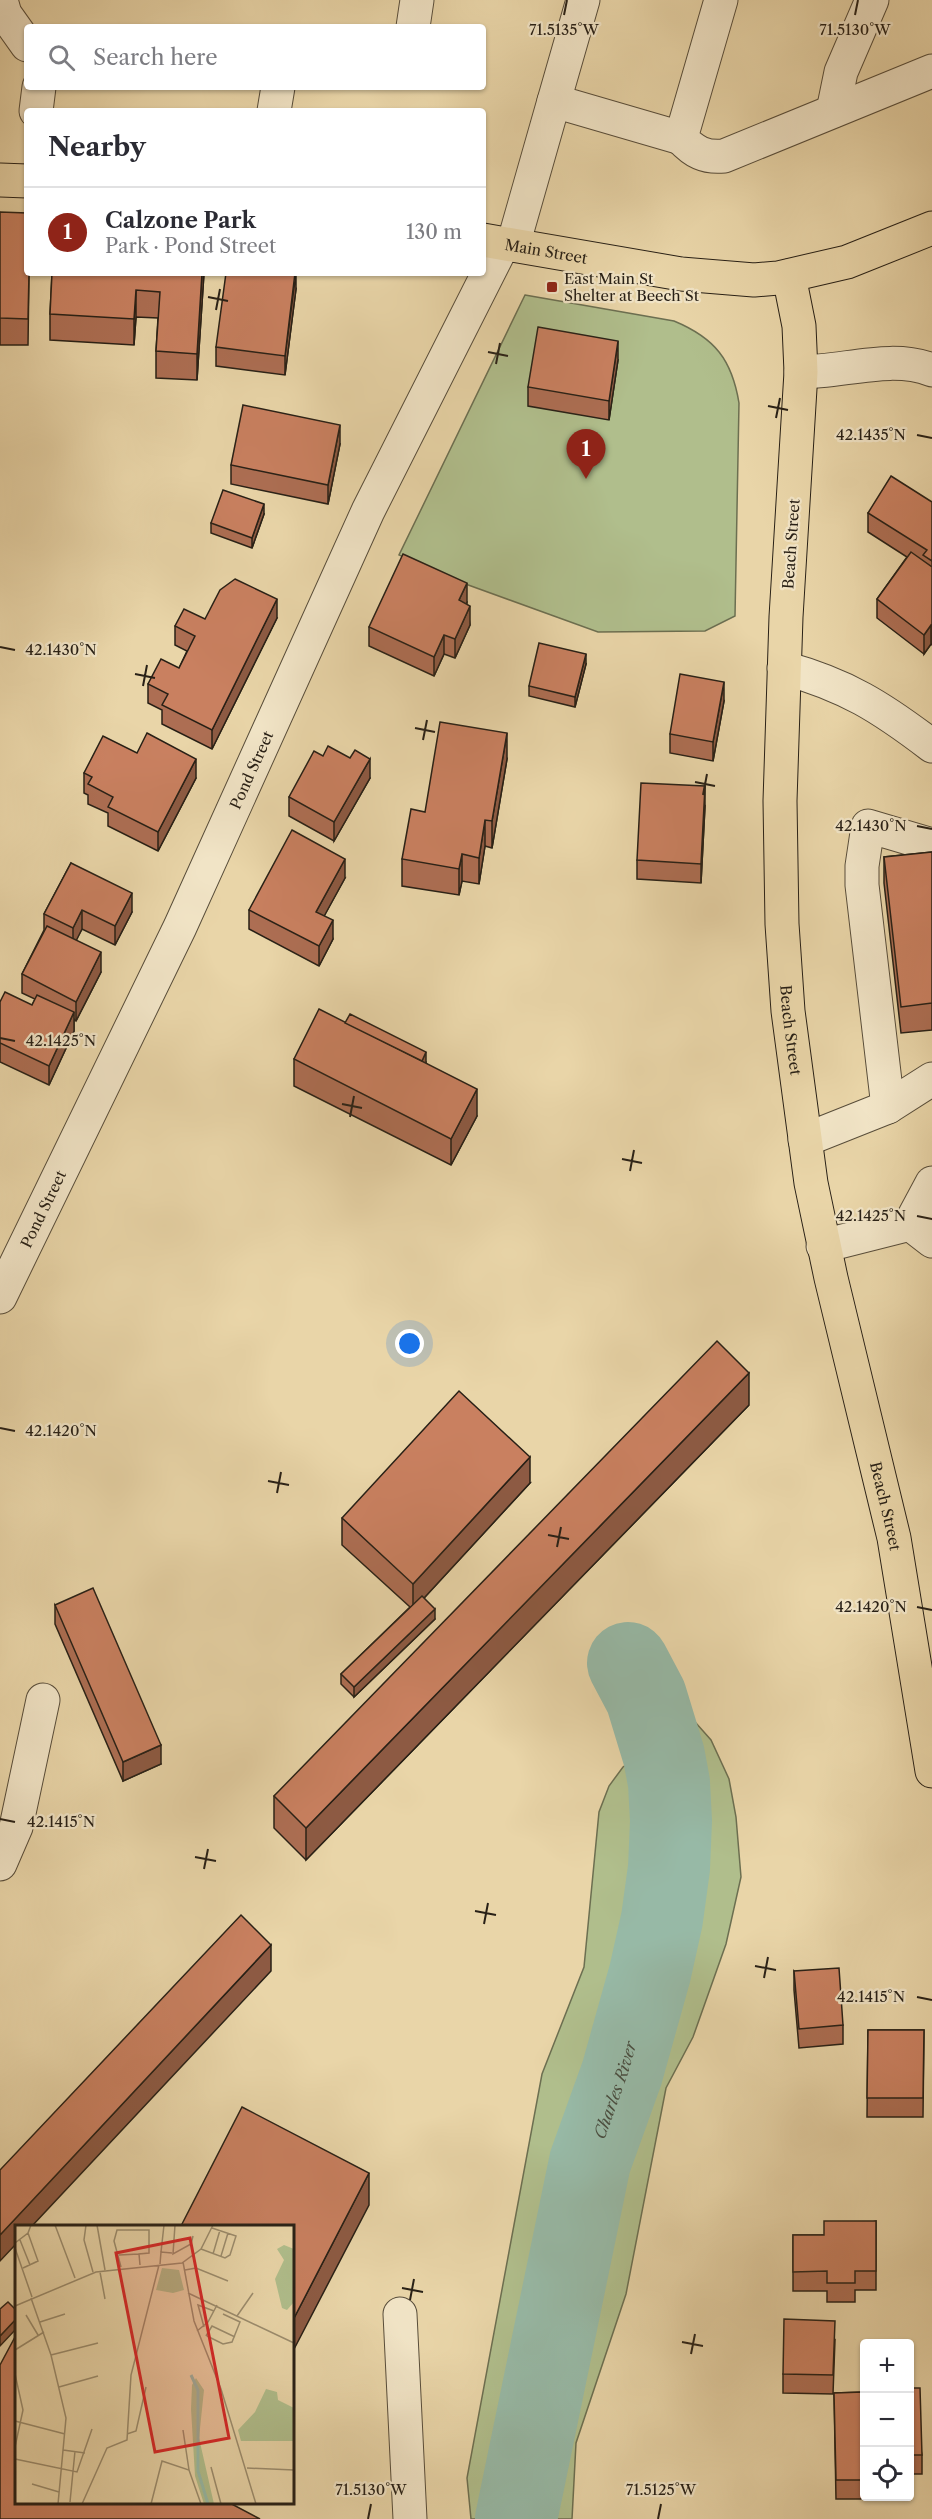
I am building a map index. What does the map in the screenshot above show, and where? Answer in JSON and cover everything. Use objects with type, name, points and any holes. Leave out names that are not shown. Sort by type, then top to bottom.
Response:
[{"type":"main road","points":[[0,180],[24,182]]},
{"type":"main road","name":"Main Street","points":[[500,243],[711,278],[754,280],[789,276],[857,259],[932,228]]},
{"type":"main road","name":"Beach Street","points":[[789,276],[800,339],[801,372],[784,668],[780,801],[782,924],[793,1054],[805,1140],[824,1246],[894,1538],[932,1772]]},
{"type":"street","points":[[1,0],[5,14],[24,38]]},
{"type":"street","points":[[413,24],[417,0]]},
{"type":"street","name":"Pond Street","points":[[486,271],[500,243],[554,100],[583,0]]},
{"type":"street","points":[[681,138],[721,0]]},
{"type":"street","points":[[833,111],[841,72],[872,0]]},
{"type":"street","points":[[554,100],[681,138],[696,152],[705,156],[724,156],[932,71]]},
{"type":"street","points":[[36,108],[39,90]]},
{"type":"street","points":[[274,108],[278,90]]},
{"type":"street","name":"Pond Street","points":[[0,1297],[180,927],[368,511],[484,276]]},
{"type":"street","points":[[801,372],[889,364],[911,364],[932,370]]},
{"type":"street","points":[[784,668],[852,691],[883,709],[932,746]]},
{"type":"street","points":[[888,1107],[862,885],[864,847],[868,826],[932,845]]},
{"type":"street","points":[[805,1140],[888,1107],[932,1079]]},
{"type":"street","points":[[824,1246],[921,1233],[932,1183]]},
{"type":"street","points":[[0,1864],[16,1827],[44,1700]]},
{"type":"street","points":[[399,2314],[410,2519]]},
{"type":"green space","points":[[525,295],[674,321],[700,335],[719,352],[732,374],[739,403],[735,616],[705,631],[598,632],[460,582],[399,555]]},
{"type":"green space","points":[[673,1708],[696,1723],[711,1740],[729,1779],[736,1817],[741,1877],[726,1944],[693,2037],[666,2088],[626,2294],[576,2443],[572,2519],[471,2519],[467,2478],[542,2074],[584,1967],[599,1812],[609,1786],[623,1767],[654,1745]]},
{"type":"building","points":[[0,212],[24,213],[24,276],[29,276],[28,319],[0,318]]},
{"type":"building","points":[[52,276],[202,276],[197,354],[156,351],[160,292],[136,290],[134,319],[50,314]]},
{"type":"building","points":[[226,276],[295,276],[285,356],[216,347]]},
{"type":"building","points":[[538,327],[618,341],[609,401],[528,387]]},
{"type":"building","points":[[243,405],[340,425],[328,485],[231,465]]},
{"type":"building","points":[[891,476],[932,502],[932,561],[923,555],[927,550],[868,513]]},
{"type":"building","points":[[223,490],[264,504],[252,538],[211,523]]},
{"type":"building","points":[[911,552],[932,567],[932,626],[924,635],[877,599]]},
{"type":"building","points":[[403,554],[467,583],[459,600],[470,606],[455,639],[444,635],[434,657],[369,627]]},
{"type":"building","points":[[235,579],[277,599],[212,730],[162,705],[168,694],[148,684],[161,659],[179,668],[195,636],[175,626],[184,609],[205,619],[220,590]]},
{"type":"building","points":[[539,643],[586,654],[575,697],[529,686]]},
{"type":"building","points":[[680,674],[724,682],[713,742],[670,734]]},
{"type":"building","points":[[440,722],[507,733],[492,821],[485,820],[479,858],[462,854],[459,869],[402,859],[411,809],[425,812]]},
{"type":"building","points":[[147,733],[196,759],[158,832],[108,807],[113,797],[88,784],[92,777],[84,773],[103,736],[137,753]]},
{"type":"building","points":[[328,746],[350,758],[355,750],[370,759],[334,822],[289,797],[314,751],[323,756]]},
{"type":"building","points":[[641,783],[705,786],[701,864],[637,860]]},
{"type":"building","points":[[292,830],[345,859],[316,912],[333,920],[319,946],[249,910]]},
{"type":"building","points":[[932,852],[932,1003],[901,1007],[884,857]]},
{"type":"building","points":[[71,863],[132,893],[115,926],[82,910],[73,928],[44,914]]},
{"type":"building","points":[[47,926],[101,952],[76,1002],[22,974]]},
{"type":"building","points":[[5,992],[32,1005],[37,995],[74,1012],[49,1066],[0,1043],[0,1002]]},
{"type":"building","points":[[319,1009],[477,1089],[451,1139],[294,1059]]},
{"type":"building","points":[[350,1014],[426,1052],[422,1061],[345,1023]]},
{"type":"building","points":[[717,1341],[749,1373],[306,1828],[274,1796]]},
{"type":"building","points":[[459,1391],[530,1457],[413,1584],[342,1518]]},
{"type":"building","points":[[93,1588],[161,1745],[123,1762],[55,1605]]},
{"type":"building","points":[[422,1596],[435,1609],[354,1687],[341,1674]]},
{"type":"building","points":[[241,1915],[271,1945],[0,2235],[0,2170]]},
{"type":"building","points":[[839,1968],[843,2025],[799,2029],[794,1971]]},
{"type":"building","points":[[868,2030],[924,2030],[923,2098],[867,2098]]},
{"type":"building","points":[[242,2107],[369,2173],[294,2318],[294,2225],[182,2225]]},
{"type":"building","points":[[824,2221],[876,2221],[876,2271],[855,2271],[855,2283],[827,2283],[827,2271],[793,2272],[793,2235],[824,2235]]},
{"type":"building","points":[[8,2302],[15,2309],[15,2320],[0,2336],[0,2309]]},
{"type":"building","points":[[784,2319],[835,2321],[833,2375],[783,2374]]},
{"type":"building","points":[[15,2337],[15,2504],[232,2504],[260,2519],[0,2519],[0,2365]]},
{"type":"building","points":[[914,2388],[920,2388],[922,2455],[914,2455]]},
{"type":"building","points":[[860,2392],[860,2480],[836,2480],[834,2393]]},
{"type":"waterway","name":"Charles River","points":[[516,2519],[590,2162],[622,2073],[650,1973],[662,1919],[669,1868],[671,1821],[669,1783],[664,1756],[646,1697],[628,1663]]},
{"type":"place","name":"East Main St Shelter at Beech St","points":[[552,287]]},
{"type":"place","name":"Calzone Park","points":[[586,479]]}]
